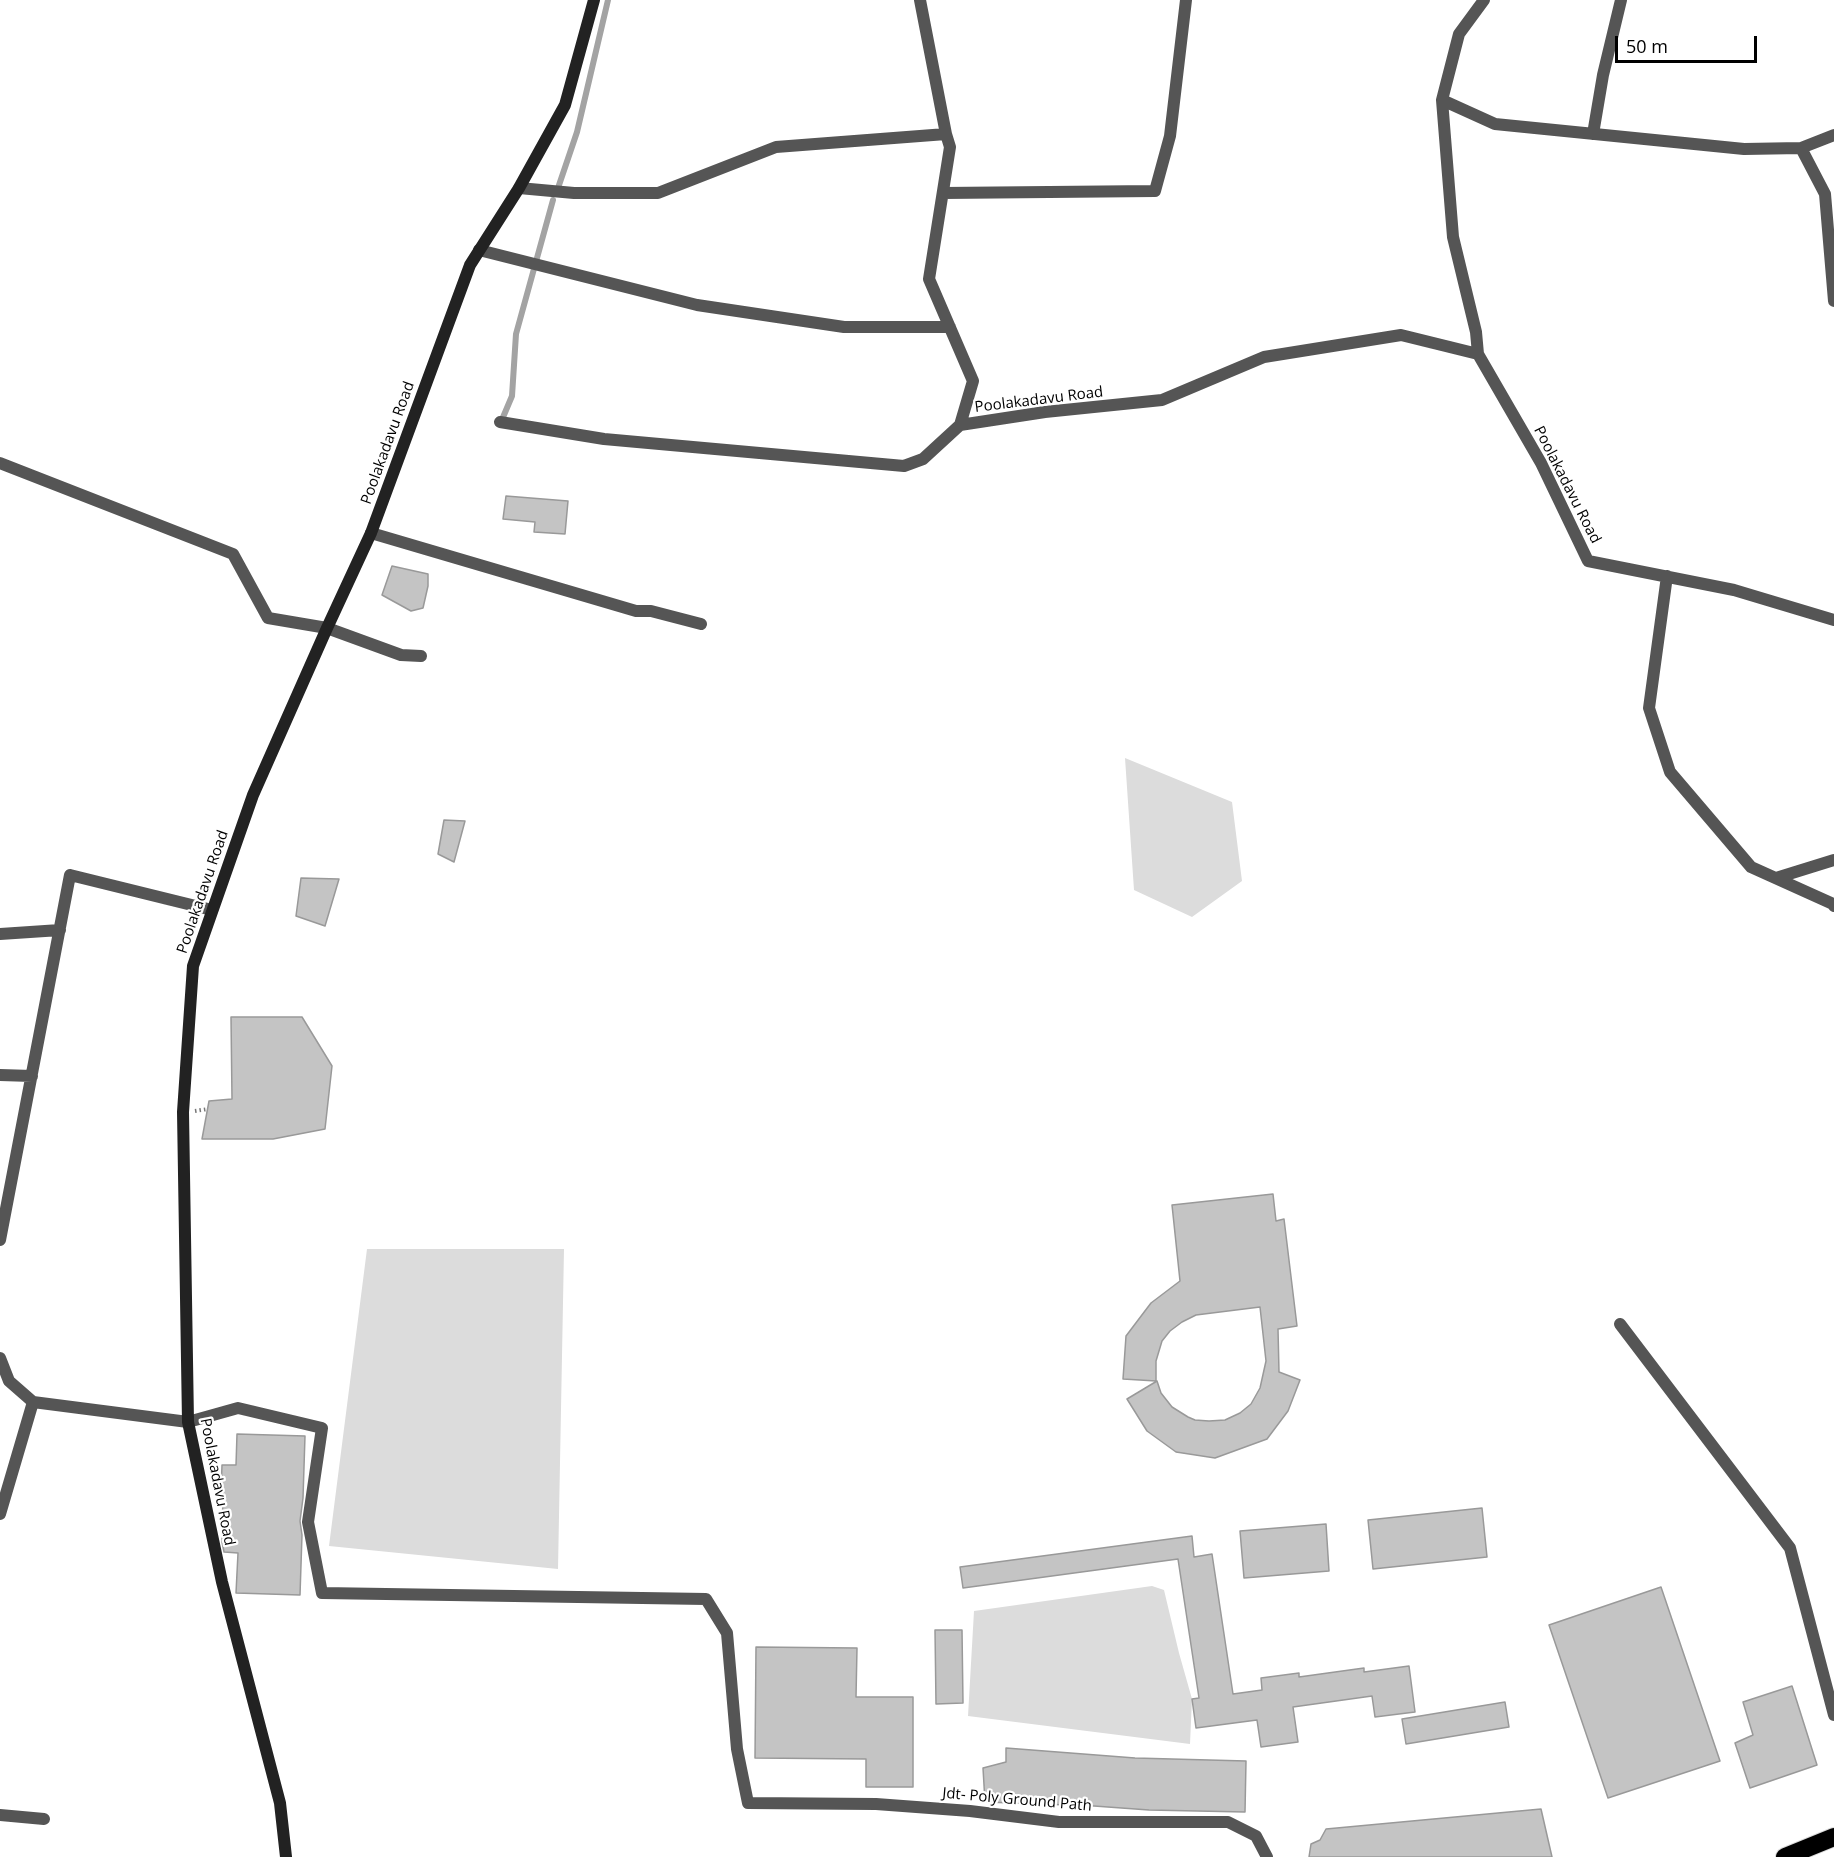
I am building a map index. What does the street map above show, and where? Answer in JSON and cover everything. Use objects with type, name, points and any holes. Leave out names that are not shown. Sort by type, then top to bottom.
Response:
[{"type":"highway","points":[[1785,1857],[1834,1837]]},
{"type":"street","name":"Poolakadavu Road","points":[[286,1857],[280,1803],[222,1582],[188,1422],[183,1112],[193,966],[253,795],[371,533],[470,265],[519,188],[565,105],[594,0]]},
{"type":"street","name":"Poolakadavu Road","points":[[920,0],[950,147],[929,279],[973,381],[960,425],[1046,412],[1161,400],[1264,357],[1401,335],[1478,354]]},
{"type":"street","points":[[943,192],[1155,191],[1170,136],[1186,0]]},
{"type":"street","name":"Poolakadavu Road","points":[[1484,0],[1459,34],[1442,100],[1453,237],[1476,332],[1478,354],[1540,463],[1588,561],[1667,576]]},
{"type":"street","points":[[1593,134],[1603,75],[1621,0]]},
{"type":"street","points":[[1442,100],[1495,124],[1744,149],[1801,148],[1834,135]]},
{"type":"street","points":[[519,188],[574,193],[658,193],[776,147],[946,134]]},
{"type":"street","points":[[1801,148],[1825,194],[1834,301]]},
{"type":"street","points":[[479,250],[697,305],[844,327],[950,327]]},
{"type":"street","points":[[500,422],[604,439],[904,465],[923,459],[960,425]]},
{"type":"street","points":[[0,463],[233,554],[268,618],[327,628],[401,655],[421,656]]},
{"type":"street","points":[[371,533],[636,611],[651,611],[700,624]]},
{"type":"street","points":[[1834,620],[1734,590],[1667,576],[1649,708],[1670,772],[1751,867],[1834,906]]},
{"type":"street","points":[[1776,878],[1834,860]]},
{"type":"street","points":[[0,1240],[70,875],[212,910]]},
{"type":"street","points":[[0,934],[60,930]]},
{"type":"street","points":[[0,1075],[32,1076]]},
{"type":"street","points":[[1620,1324],[1790,1548],[1834,1715]]},
{"type":"street","points":[[0,1358],[9,1381],[33,1402],[188,1422]]},
{"type":"street","points":[[0,1514],[33,1402]]},
{"type":"street","name":"Jdt- Poly Ground Path","points":[[188,1422],[238,1408],[322,1428],[309,1522],[322,1593],[706,1599],[727,1633],[736,1749],[748,1803],[876,1804],[970,1811],[1059,1822],[1228,1822],[1256,1836],[1267,1857]]},
{"type":"street","points":[[0,1815],[44,1819]]},
{"type":"shaded area","points":[[1125,758],[1232,802],[1242,881],[1192,917],[1134,890]]},
{"type":"shaded area","points":[[367,1249],[564,1249],[558,1569],[329,1546]]},
{"type":"shaded area","points":[[1152,1586],[1164,1590],[1192,1699],[1190,1744],[968,1716],[974,1611]]},
{"type":"building","points":[[506,496],[568,501],[565,534],[534,532],[535,522],[503,519]]},
{"type":"building","points":[[392,566],[428,574],[423,608],[411,611],[382,595]]},
{"type":"building","points":[[444,820],[465,821],[454,862],[438,854]]},
{"type":"building","points":[[301,878],[339,879],[325,926],[296,916]]},
{"type":"building","points":[[231,1017],[302,1017],[332,1066],[325,1129],[273,1139],[202,1139],[209,1101],[232,1099]]},
{"type":"building","points":[[1273,1194],[1276,1221],[1284,1219],[1297,1326],[1278,1329],[1279,1372],[1300,1380],[1288,1411],[1267,1439],[1215,1458],[1176,1452],[1147,1431],[1127,1399],[1157,1381],[1161,1393],[1172,1407],[1188,1417],[1195,1420],[1225,1420],[1240,1413],[1251,1404],[1260,1388],[1266,1361],[1260,1307],[1196,1315],[1170,1331],[1162,1341],[1156,1361],[1156,1381],[1123,1379],[1126,1336],[1151,1303],[1180,1281],[1172,1205]]},
{"type":"building","points":[[237,1434],[305,1436],[300,1521],[302,1535],[300,1595],[236,1593],[238,1553],[224,1552],[222,1542],[223,1492],[221,1492],[222,1465],[236,1465]]},
{"type":"building","points":[[1482,1508],[1487,1557],[1373,1569],[1368,1520]]},
{"type":"building","points":[[1326,1524],[1329,1571],[1244,1578],[1240,1531]]},
{"type":"building","points":[[1192,1536],[1194,1557],[1212,1554],[1233,1694],[1262,1690],[1261,1678],[1299,1673],[1299,1677],[1364,1668],[1364,1672],[1409,1666],[1415,1712],[1375,1717],[1372,1696],[1293,1707],[1298,1742],[1261,1747],[1257,1720],[1196,1728],[1192,1699],[1199,1698],[1178,1559],[963,1588],[960,1567]]},
{"type":"building","points":[[1661,1587],[1720,1761],[1608,1798],[1549,1625]]},
{"type":"building","points":[[935,1630],[962,1630],[963,1703],[936,1704]]},
{"type":"building","points":[[756,1647],[857,1648],[856,1697],[913,1697],[913,1787],[866,1787],[866,1759],[755,1758]]},
{"type":"building","points":[[1792,1686],[1817,1765],[1750,1788],[1735,1743],[1753,1735],[1743,1702]]},
{"type":"building","points":[[1505,1702],[1509,1727],[1406,1744],[1402,1719]]},
{"type":"building","points":[[1006,1748],[1135,1758],[1246,1761],[1245,1812],[985,1802],[983,1768],[1006,1762]]},
{"type":"building","points":[[1541,1809],[1552,1857],[1309,1857],[1311,1844],[1320,1840],[1326,1829]]},
{"type":"waterway","points":[[557,191],[577,132],[608,0]]},
{"type":"waterway","points":[[501,422],[512,396],[516,334],[553,200]]}]
